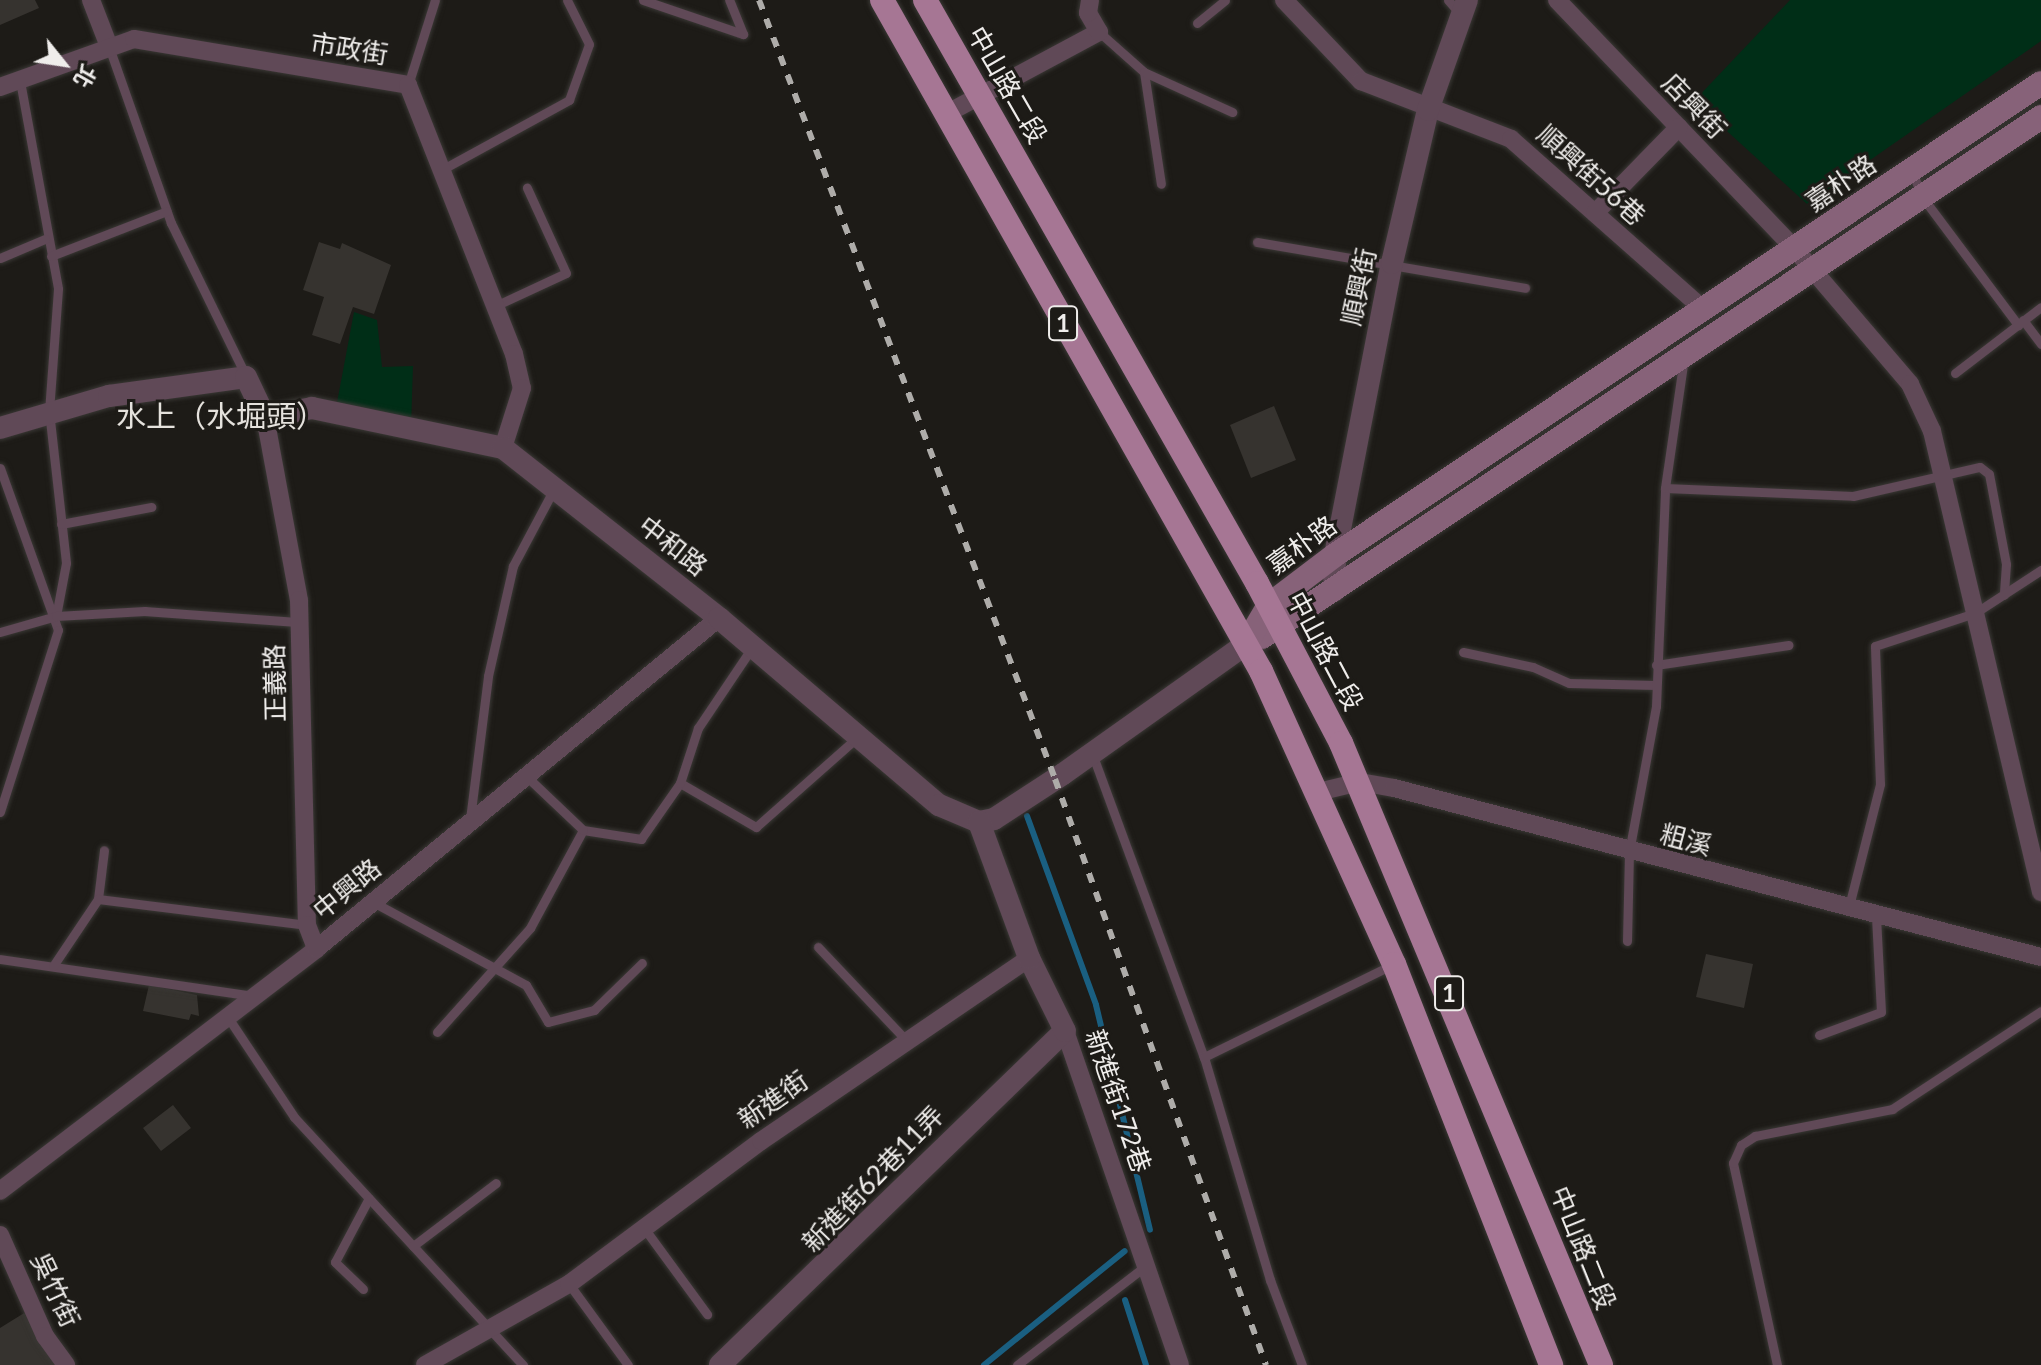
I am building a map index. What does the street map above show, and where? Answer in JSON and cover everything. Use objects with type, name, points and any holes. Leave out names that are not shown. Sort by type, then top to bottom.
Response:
[{"type":"main road","name":"1","points":[[882,0],[944,115],[1246,644],[1318,792],[1394,964],[1551,1365]]},
{"type":"main road","name":"中山路二段","points":[[925,0],[1282,628],[1360,782],[1601,1365]]},
{"type":"main road","name":"嘉朴路","points":[[1246,644],[1269,605],[1335,555],[2041,83]]},
{"type":"main road","points":[[1246,644],[1282,628],[1814,273],[2041,117]]},
{"type":"street","points":[[91,0],[108,44]]},
{"type":"street","name":"順興街56巷","points":[[1284,0],[1361,81],[1428,110],[1511,139],[1703,309]]},
{"type":"street","name":"店興街","points":[[1557,0],[1874,335],[1910,384],[1932,431],[2041,892]]},
{"type":"street","points":[[944,115],[1099,32],[1086,4]]},
{"type":"street","name":"順興街","points":[[1334,591],[1335,555],[1392,263],[1428,110],[1459,6]]},
{"type":"street","name":"市政街","points":[[0,87],[108,44],[134,39],[408,85],[495,306],[522,388],[503,448]]},
{"type":"street","points":[[1595,213],[1679,127]]},
{"type":"street","points":[[0,428],[49,411],[109,396],[246,377],[265,417]]},
{"type":"street","name":"中和路","points":[[265,417],[312,408],[503,448],[719,618],[939,805],[979,822]]},
{"type":"street","name":"正義路","points":[[265,417],[292,541],[300,622],[307,925],[316,949]]},
{"type":"street","name":"中興路","points":[[0,1191],[316,949],[719,618]]},
{"type":"street","points":[[1029,958],[979,822],[994,819],[1246,644]]},
{"type":"street","name":"粗溪","points":[[1318,792],[1360,782],[1848,910],[2041,957]]},
{"type":"street","name":"新進街172巷","points":[[1029,958],[1065,1031],[1180,1365]]},
{"type":"street","name":"新進街","points":[[425,1365],[569,1284],[907,1041],[1029,958]]},
{"type":"street","name":"新進街62巷11弄","points":[[720,1365],[1065,1031]]},
{"type":"street","name":"吳竹街","points":[[0,1235],[45,1336],[66,1365]]},
{"type":"lane","points":[[408,85],[435,0]]},
{"type":"lane","points":[[443,169],[569,100],[589,44],[567,0]]},
{"type":"lane","points":[[643,0],[743,34],[729,0]]},
{"type":"lane","points":[[1197,23],[1225,0]]},
{"type":"lane","points":[[1099,32],[1144,72],[1232,112]]},
{"type":"lane","points":[[108,44],[167,211],[246,377]]},
{"type":"lane","points":[[1144,72],[1161,184]]},
{"type":"lane","points":[[1,805],[47,679],[66,563],[49,411],[58,289],[45,239],[20,81]]},
{"type":"lane","points":[[1911,170],[1923,198],[2020,323],[2041,344]]},
{"type":"lane","points":[[495,306],[566,273],[527,188]]},
{"type":"lane","points":[[51,256],[167,211]]},
{"type":"lane","points":[[0,258],[45,239]]},
{"type":"lane","points":[[1257,242],[1525,288]]},
{"type":"lane","points":[[1955,373],[2041,307]]},
{"type":"lane","points":[[1627,941],[1629,852],[1656,685],[1665,488],[1684,358]]},
{"type":"lane","points":[[1665,488],[1853,496],[1942,479],[1980,467],[1989,474],[2006,564],[2004,595]]},
{"type":"lane","points":[[0,468],[56,616]]},
{"type":"lane","points":[[469,823],[488,676],[513,566],[554,489]]},
{"type":"lane","points":[[61,524],[151,507]]},
{"type":"lane","points":[[1848,910],[1880,784],[1875,646],[1975,613],[2041,570]]},
{"type":"lane","points":[[0,632],[56,616],[145,611],[300,622]]},
{"type":"lane","points":[[1656,665],[1789,645]]},
{"type":"lane","points":[[526,776],[583,830],[641,839],[680,783],[698,728],[753,646]]},
{"type":"lane","points":[[1463,652],[1533,667],[1569,683],[1656,685]]},
{"type":"lane","points":[[680,783],[756,827],[859,736]]},
{"type":"lane","points":[[1092,752],[1204,1057],[1270,1280],[1302,1365]]},
{"type":"lane","points":[[437,1032],[530,928],[583,830]]},
{"type":"lane","points":[[53,966],[98,899],[104,850]]},
{"type":"lane","points":[[98,899],[307,925]]},
{"type":"lane","points":[[373,902],[526,985],[548,1022],[594,1010],[642,963]]},
{"type":"lane","points":[[1819,1035],[1881,1012],[1876,917]]},
{"type":"lane","points":[[818,947],[907,1041]]},
{"type":"lane","points":[[0,959],[254,996]]},
{"type":"lane","points":[[1204,1057],[1394,964]]},
{"type":"lane","points":[[1777,1365],[1733,1163],[1741,1145],[1755,1136],[1892,1109],[2041,1011]]},
{"type":"lane","points":[[227,1016],[294,1117],[523,1365]]},
{"type":"lane","points":[[413,1246],[496,1183]]},
{"type":"lane","points":[[363,1289],[335,1262],[369,1198]]},
{"type":"lane","points":[[644,1228],[707,1314]]},
{"type":"lane","points":[[1017,1365],[1147,1265]]},
{"type":"lane","points":[[569,1284],[628,1365]]},
{"type":"green space","points":[[1790,0],[2041,0],[2041,41],[1807,204],[1694,101]]},
{"type":"green space","points":[[354,312],[377,320],[382,367],[413,366],[411,427],[336,408]]},
{"type":"building","points":[[0,0],[35,0],[39,8],[0,25]]},
{"type":"building","points":[[319,242],[340,249],[342,243],[391,265],[374,314],[353,307],[340,344],[312,335],[324,297],[303,290]]},
{"type":"building","points":[[1274,406],[1296,460],[1251,478],[1230,425]]},
{"type":"building","points":[[1706,954],[1753,964],[1744,1008],[1696,997]]},
{"type":"building","points":[[149,985],[197,995],[199,1016],[191,1014],[189,1020],[143,1011]]},
{"type":"building","points":[[173,1105],[191,1128],[161,1151],[143,1128]]},
{"type":"building","points":[[29,1310],[63,1365],[0,1365],[0,1328]]},
{"type":"waterway","points":[[1027,816],[1096,1005],[1150,1230]]},
{"type":"waterway","points":[[984,1365],[1125,1251]]},
{"type":"waterway","points":[[1125,1300],[1146,1365]]},
{"type":"railway","points":[[759,0],[1055,779],[1266,1365]]},
{"type":"district","name":"水上（水堀頭）","points":[[221,415]]}]
